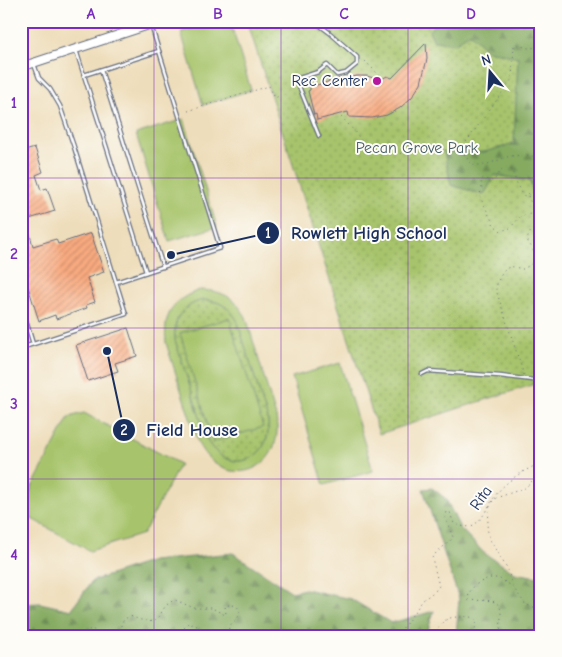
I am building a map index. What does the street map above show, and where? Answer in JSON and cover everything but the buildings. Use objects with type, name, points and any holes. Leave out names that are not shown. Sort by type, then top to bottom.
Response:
[{"type":"street","points":[[21,67],[161,21]]},
{"type":"lane","points":[[314,21],[357,57],[357,64],[346,73],[337,75],[327,65],[318,72],[296,79],[319,136]]},
{"type":"lane","points":[[116,282],[220,248],[151,24]]},
{"type":"lane","points":[[76,49],[146,272]]},
{"type":"lane","points":[[84,75],[160,51]]},
{"type":"lane","points":[[21,348],[126,314],[60,106],[50,89],[39,78],[33,63]]},
{"type":"lane","points":[[101,70],[163,266]]},
{"type":"lane","points":[[21,304],[33,344]]},
{"type":"lane","points":[[422,374],[428,371],[541,381]]},
{"type":"path","points":[[461,150],[512,79],[514,46],[541,47]]},
{"type":"path","points":[[365,61],[382,77]]},
{"type":"path","points":[[188,111],[269,86],[275,98],[280,96]]},
{"type":"path","points":[[341,117],[352,127],[370,150],[379,155],[461,150]]},
{"type":"path","points":[[461,150],[472,165],[484,165],[510,156],[527,155],[541,158]]},
{"type":"path","points":[[526,379],[496,285],[507,268],[511,266],[523,269],[532,263],[535,254],[527,240],[529,234],[538,223],[538,215],[535,212],[521,216],[510,228],[501,232],[494,224],[480,198],[481,180],[484,178],[494,182],[501,170],[505,168],[510,169],[524,196],[541,188]]},
{"type":"path","points":[[527,195],[531,203],[541,210]]},
{"type":"path","points":[[532,263],[538,279],[541,280]]},
{"type":"path","name":"Rita","points":[[397,636],[422,600],[439,586],[432,558],[453,537],[446,522],[447,512],[450,512],[453,522],[462,526],[468,526],[480,520],[498,492],[516,476],[528,468],[541,463]]},
{"type":"path","points":[[541,472],[525,488],[496,498],[490,505],[487,528],[490,540],[508,570],[512,586],[526,605],[541,609]]},
{"type":"path","points":[[506,636],[501,633],[501,608],[498,604],[486,600],[470,602],[468,598],[475,585],[492,577],[498,578],[512,586]]},
{"type":"path","points":[[120,636],[120,625],[125,618],[130,616],[145,622],[152,622],[158,618],[170,602],[175,600],[194,608],[212,608],[225,615],[225,606],[232,604],[237,606],[239,615],[229,626],[228,632],[230,636]]},
{"type":"path","points":[[434,636],[444,620],[451,617],[471,616],[477,621],[475,629],[470,636]]},
{"type":"path","points":[[178,636],[188,623],[197,626],[208,636]]},
{"type":"path","points":[[81,636],[86,631],[92,629],[98,633],[96,636]]},
{"type":"green space","points":[[217,21],[230,21],[251,90],[203,105],[181,32]]},
{"type":"green space","name":"Pecan Grove Park","points":[[247,21],[541,21],[541,382],[379,434]]},
{"type":"green space","points":[[437,21],[541,21],[541,205],[536,205],[530,181],[495,175],[484,195],[451,185],[444,152],[484,152],[514,144],[518,57],[488,51],[469,33],[455,44],[434,41],[429,31]]},
{"type":"green space","points":[[184,119],[217,227],[169,241],[136,134]]},
{"type":"green space","points":[[200,290],[216,292],[227,296],[237,304],[246,317],[276,417],[277,436],[272,452],[262,463],[250,470],[236,472],[222,468],[209,459],[198,443],[166,343],[165,333],[168,316],[172,309],[183,298]],"holes":[[[202,300],[213,301],[222,305],[237,320],[268,420],[268,434],[263,446],[256,455],[247,460],[236,461],[226,458],[216,451],[207,440],[175,340],[175,325],[180,314],[189,306]]]},
{"type":"green space","points":[[202,300],[213,301],[222,305],[237,320],[268,420],[268,434],[263,446],[256,455],[247,460],[236,461],[226,458],[216,451],[207,440],[175,340],[175,325],[180,314],[189,306]]},
{"type":"green space","points":[[229,318],[263,427],[213,442],[180,333]]},
{"type":"green space","points":[[340,363],[373,471],[324,485],[292,377]]},
{"type":"green space","points":[[84,413],[180,464],[143,534],[90,551],[21,513],[21,508],[69,417]]},
{"type":"green space","points":[[432,488],[446,499],[460,528],[484,553],[515,573],[541,576],[541,636],[456,636],[459,599],[423,489]]},
{"type":"green space","points":[[233,553],[292,592],[305,589],[351,599],[391,623],[434,611],[426,636],[21,636],[21,604],[40,603],[71,610],[92,581],[152,561]]},
{"type":"place","name":"Rec Center","points":[[377,81]]},
{"type":"place","name":"Rowlett High School","points":[[171,255]]},
{"type":"place","name":"Field House","points":[[107,351]]}]
